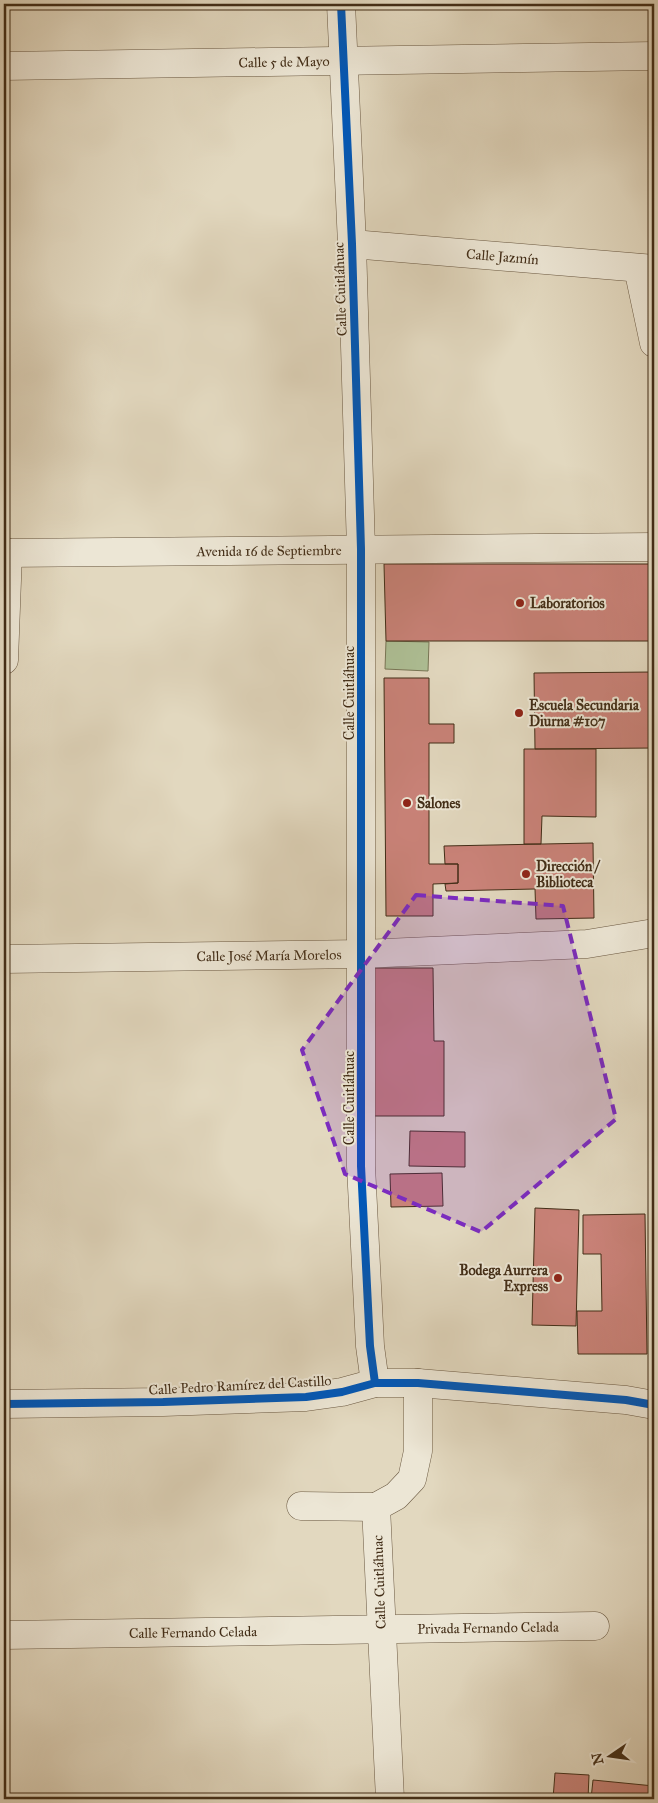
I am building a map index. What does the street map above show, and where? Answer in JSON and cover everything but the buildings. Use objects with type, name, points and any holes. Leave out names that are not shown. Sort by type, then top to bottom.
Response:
[{"type":"street","name":"Calle Cuitláhuac","points":[[340,4],[352,244],[362,549],[361,1166],[370,1346],[375,1383]]},
{"type":"street","name":"Calle 5 de Mayo","points":[[4,66],[654,56]]},
{"type":"street","name":"Calle Jazmín","points":[[352,244],[646,269]]},
{"type":"street","points":[[646,269],[654,343]]},
{"type":"street","name":"Avenida 16 de Septiembre","points":[[6,553],[654,547]]},
{"type":"street","points":[[4,660],[6,553]]},
{"type":"street","name":"Calle José María Morelos","points":[[4,959],[362,954],[586,944],[654,933]]},
{"type":"street","points":[[301,1506],[376,1508],[396,1496],[412,1479],[418,1451],[418,1382]]},
{"type":"street","name":"Calle Pedro Ramírez del Castillo","points":[[4,1404],[163,1402],[306,1397],[342,1392],[375,1383],[418,1382],[654,1405]]},
{"type":"street","name":"Calle Cuitláhuac","points":[[376,1508],[390,1799]]},
{"type":"street","name":"Privada Fernando Celada","points":[[381,1628],[595,1626]]},
{"type":"street","name":"Calle Fernando Celada","points":[[4,1635],[381,1628]]},
{"type":"highlighted area","points":[[416,895],[563,906],[616,1119],[481,1232],[345,1174],[302,1050]]},
{"type":"green space","points":[[386,641],[429,642],[428,671],[385,669]]},
{"type":"cycle path","points":[[341,4],[352,244],[361,549],[361,1166],[370,1346],[375,1383]]},
{"type":"cycle path","points":[[4,1404],[163,1402],[306,1397],[342,1392],[375,1383],[418,1383],[626,1400],[654,1405]]},
{"type":"place","name":"Laboratorios","points":[[520,603]]},
{"type":"place","name":"Escuela Secundaria Diurna #107","points":[[519,713]]},
{"type":"place","name":"Salones","points":[[407,803]]},
{"type":"place","name":"Dirección / Biblioteca","points":[[526,874]]},
{"type":"place","name":"Bodega Aurrera Express","points":[[558,1278]]}]
